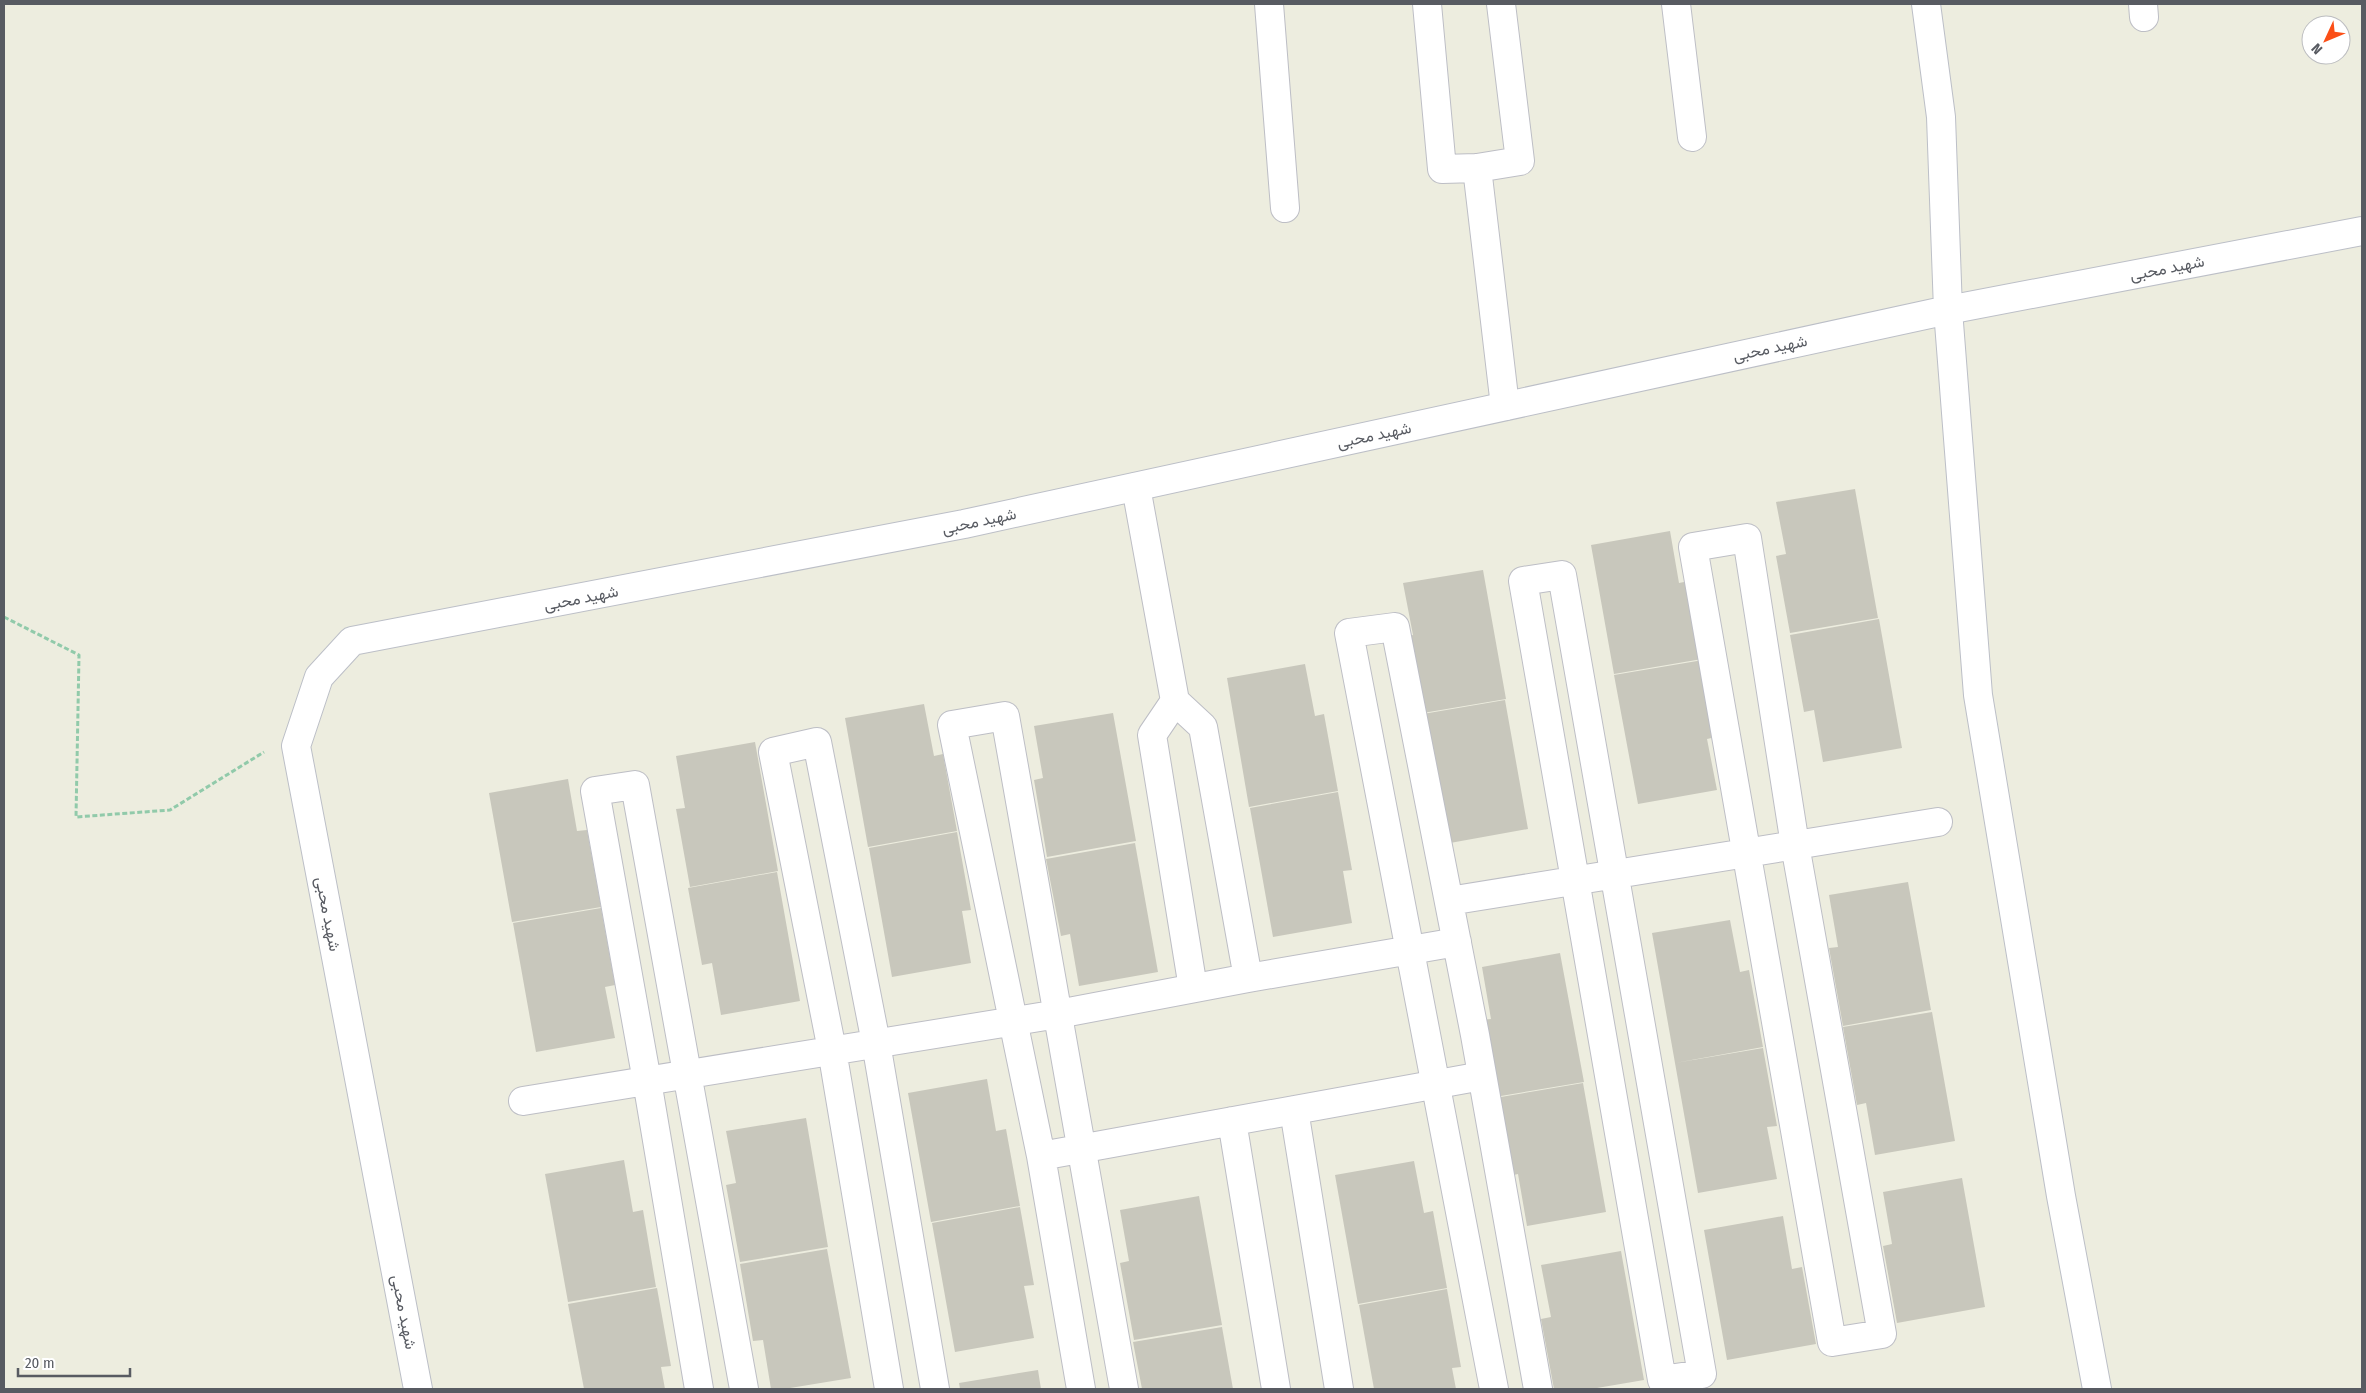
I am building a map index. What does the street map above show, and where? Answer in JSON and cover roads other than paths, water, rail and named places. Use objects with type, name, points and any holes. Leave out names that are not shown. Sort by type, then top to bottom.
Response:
[{"type":"street","points":[[1269,4],[1285,208]]},
{"type":"street","points":[[1428,4],[1442,169],[1478,168],[1520,161],[1501,4]]},
{"type":"street","points":[[1676,4],[1692,137]]},
{"type":"street","points":[[1926,4],[1941,117],[1948,310],[1978,695],[2061,1196],[2097,1389]]},
{"type":"street","points":[[1478,168],[1505,406]]},
{"type":"street","name":"شهید محبی","points":[[418,1389],[296,746],[319,677],[352,641],[964,524],[1948,310],[2362,231]]},
{"type":"street","points":[[1136,486],[1175,701],[1203,727],[1248,978]]},
{"type":"street","points":[[1747,538],[1795,845],[1882,1334],[1832,1342],[1747,852],[1693,547],[1747,538]]},
{"type":"street","points":[[1562,575],[1614,874],[1702,1374],[1662,1380],[1523,580],[1562,575]]},
{"type":"street","points":[[1494,1389],[1349,633],[1395,628],[1457,942],[1538,1389]]},
{"type":"street","points":[[1175,701],[1152,735],[1193,988]]},
{"type":"street","points":[[1080,1389],[1041,1156],[952,725],[1005,716],[1124,1389]]},
{"type":"street","points":[[889,1389],[832,1050],[773,752],[817,742],[876,1043],[935,1389]]},
{"type":"street","points":[[699,1389],[647,1081],[595,791],[635,785],[744,1389]]},
{"type":"street","points":[[1449,901],[1938,822]]},
{"type":"street","points":[[523,1102],[1058,1014],[1248,978],[1457,942]]},
{"type":"street","points":[[1041,1156],[1482,1076]]},
{"type":"street","points":[[1294,1110],[1339,1389]]},
{"type":"street","points":[[1232,1121],[1276,1389]]}]
